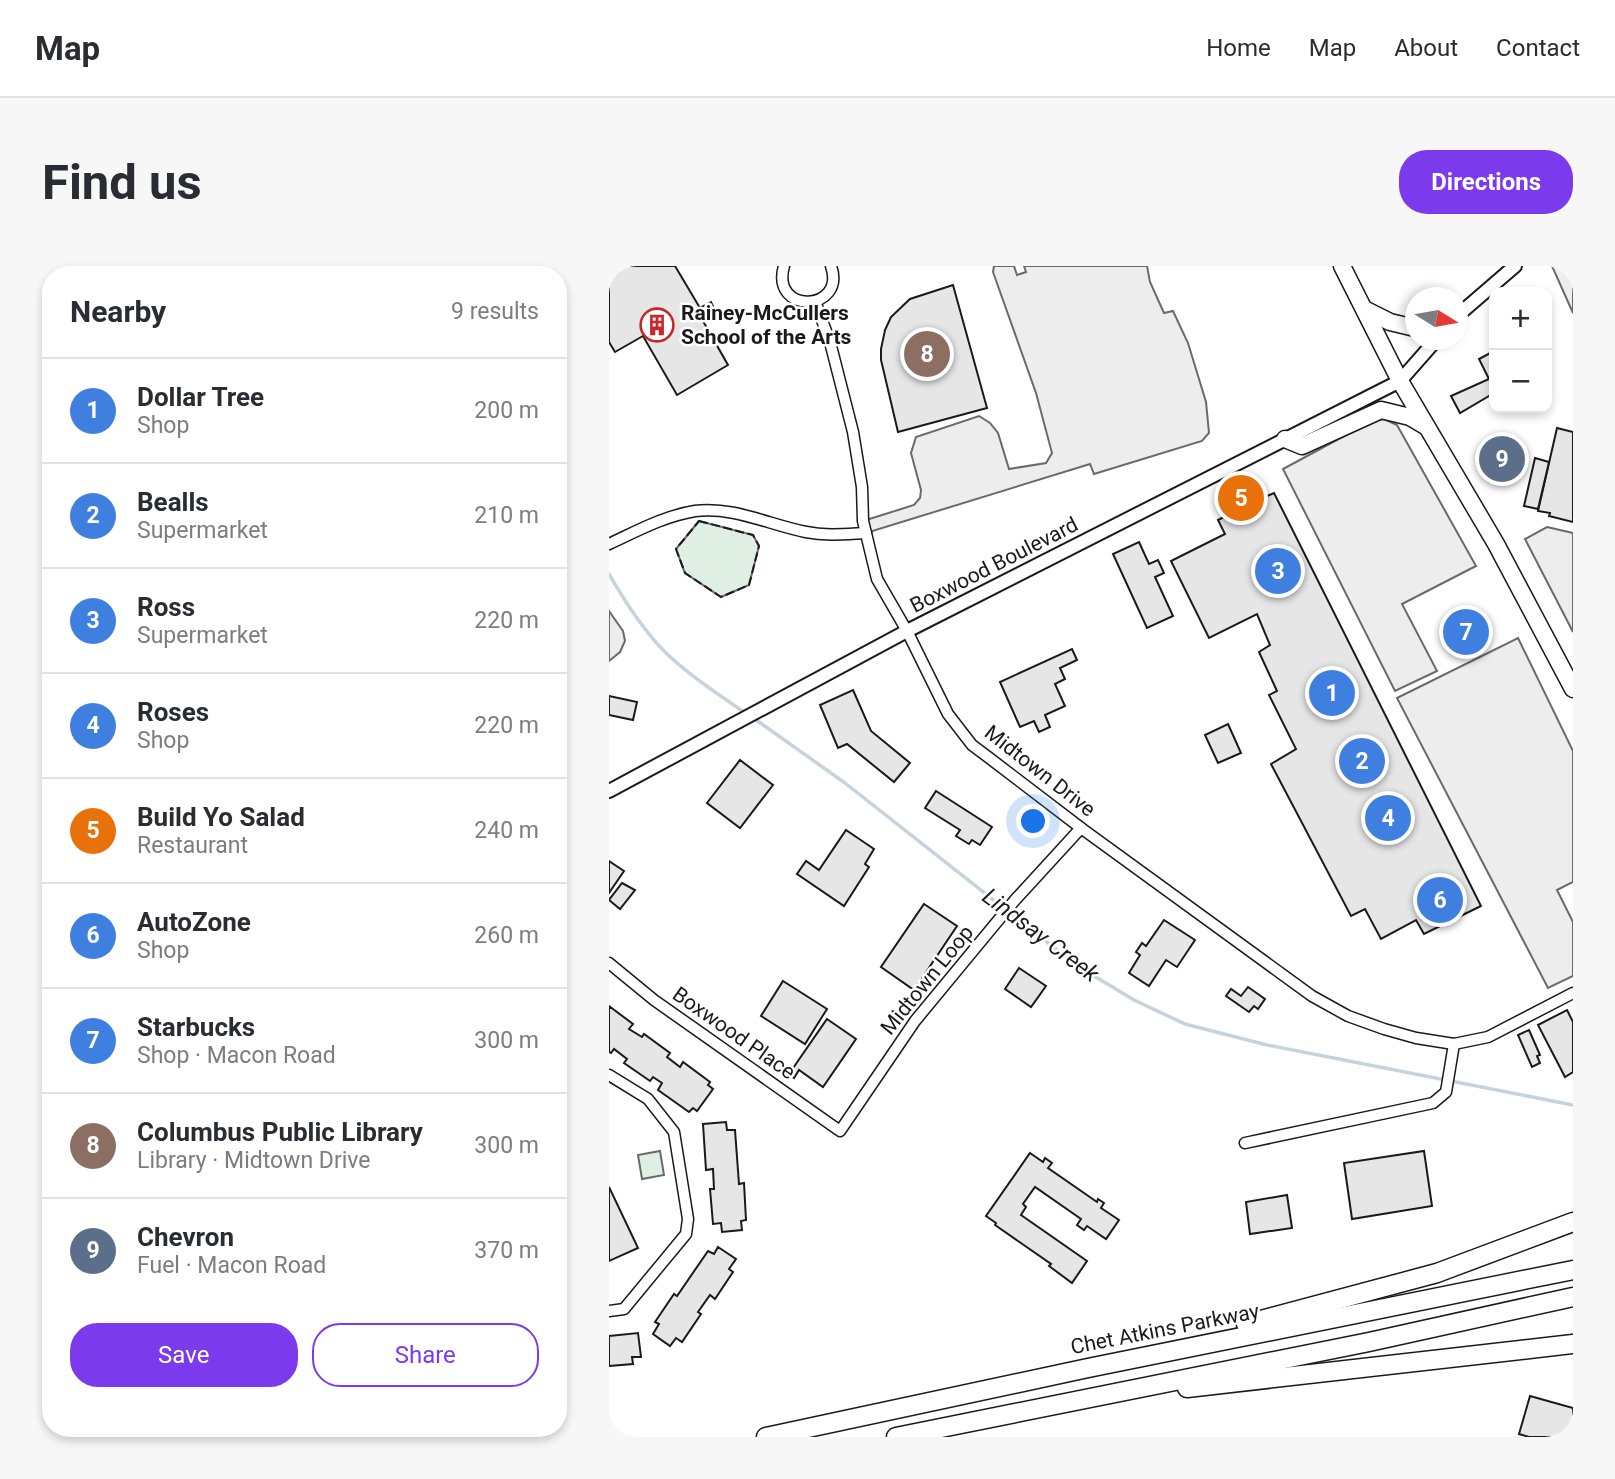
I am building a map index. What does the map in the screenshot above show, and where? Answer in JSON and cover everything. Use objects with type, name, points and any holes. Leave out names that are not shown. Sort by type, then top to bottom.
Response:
[{"type":"highway","points":[[1087,1367],[1437,1273],[1573,1222]]},
{"type":"highway","name":"Chet Atkins Parkway","points":[[766,1437],[1087,1367],[1573,1270]]},
{"type":"highway","points":[[895,1437],[1369,1342],[1573,1297]]},
{"type":"highway","points":[[1052,1404],[1573,1344]]},
{"type":"main road","points":[[1342,266],[1399,381],[1496,544],[1572,686]]},
{"type":"main road","points":[[1364,309],[1390,322],[1405,325]]},
{"type":"main road","points":[[1285,439],[1302,446],[1381,410],[1410,417],[1427,427]]},
{"type":"street","points":[[784,266],[781,276],[786,291],[799,301],[822,298],[834,279],[831,266]]},
{"type":"street","points":[[1468,307],[1514,266]]},
{"type":"street","name":"Midtown Drive","points":[[815,301],[830,342],[853,432],[866,533],[877,579],[907,631],[948,714],[972,744],[1081,828],[1312,996],[1347,1016],[1416,1038],[1454,1044],[1488,1037],[1573,993]]},
{"type":"street","points":[[1399,381],[1427,350]]},
{"type":"street","name":"Boxwood Boulevard","points":[[609,791],[907,631],[1399,381]]},
{"type":"street","points":[[609,544],[660,519],[697,511],[731,512],[831,536],[866,533]]},
{"type":"street","name":"Midtown Loop","points":[[840,1131],[915,1021],[1015,900],[1081,828]]},
{"type":"street","name":"Boxwood Place","points":[[609,963],[654,1000],[840,1131]]},
{"type":"street","points":[[1245,1143],[1433,1103],[1446,1092],[1454,1044]]},
{"type":"street","points":[[609,1075],[647,1098],[674,1132],[688,1219],[685,1234],[624,1309],[609,1311]]},
{"type":"green space","points":[[699,521],[753,535],[759,546],[749,585],[721,597],[685,573],[676,549]]},
{"type":"green space","points":[[660,1151],[664,1175],[642,1179],[638,1155]]},
{"type":"shaded area","points":[[994,266],[1014,266],[1017,275],[1026,272],[1024,266],[1147,266],[1150,282],[1164,313],[1173,311],[1188,343],[1206,402],[1209,433],[1202,441],[1094,474],[1090,464],[866,533],[863,521],[914,505],[920,498],[921,490],[911,453],[916,437],[979,416],[990,423],[998,433],[1009,469],[1046,463],[1052,453],[1036,393],[993,272]]},
{"type":"shaded area","points":[[1552,266],[1573,266],[1573,313]]},
{"type":"shaded area","points":[[1384,419],[1397,425],[1476,566],[1402,604],[1437,671],[1395,691],[1283,469],[1372,421]]},
{"type":"shaded area","points":[[1547,527],[1573,533],[1573,632],[1525,539]]},
{"type":"shaded area","points":[[609,611],[623,631],[625,641],[620,652],[609,661]]},
{"type":"shaded area","points":[[1518,638],[1573,751],[1573,882],[1557,890],[1573,922],[1573,976],[1548,988],[1397,698]]},
{"type":"building","name":"Rainey-McCullers School of the Arts","points":[[609,266],[675,266],[700,308],[711,302],[713,306],[699,314],[728,365],[677,395],[643,336],[615,352],[609,342]]},
{"type":"building","points":[[953,285],[987,408],[898,432],[881,360],[885,330],[891,317],[910,299]]},
{"type":"building","points":[[1489,354],[1489,379],[1479,359]]},
{"type":"building","points":[[1489,379],[1489,396],[1460,413],[1451,396]]},
{"type":"building","points":[[1557,428],[1573,432],[1573,522],[1538,511]]},
{"type":"building","points":[[1504,436],[1511,450],[1517,447],[1521,453],[1515,457],[1521,471],[1501,482],[1483,447]]},
{"type":"building","points":[[1535,458],[1549,462],[1538,509],[1524,506]]},
{"type":"building","points":[[1244,481],[1254,502],[1274,493],[1481,906],[1424,934],[1416,920],[1381,939],[1365,909],[1351,916],[1271,764],[1296,749],[1269,695],[1277,691],[1259,652],[1270,645],[1257,614],[1209,638],[1171,561],[1225,534],[1218,520],[1230,514],[1220,495]]},
{"type":"building","points":[[1139,542],[1149,564],[1158,560],[1164,573],[1155,577],[1173,616],[1147,628],[1113,554]]},
{"type":"building","points":[[1476,616],[1480,619],[1484,632],[1458,645],[1455,641],[1448,645],[1442,633]]},
{"type":"building","points":[[1072,649],[1077,660],[1060,668],[1065,679],[1055,684],[1065,706],[1045,715],[1050,727],[1039,732],[1034,721],[1020,727],[1000,682]]},
{"type":"building","points":[[853,690],[871,731],[910,763],[894,782],[847,744],[838,748],[820,705]]},
{"type":"building","points":[[609,696],[637,702],[633,720],[609,715]]},
{"type":"building","points":[[1228,724],[1241,753],[1218,763],[1205,735]]},
{"type":"building","points":[[740,760],[773,785],[740,828],[707,803]]},
{"type":"building","points":[[936,791],[992,827],[980,845],[972,840],[969,844],[956,836],[960,830],[925,808]]},
{"type":"building","points":[[846,830],[874,849],[865,864],[869,867],[844,906],[797,874],[806,861],[819,870]]},
{"type":"building","points":[[609,861],[624,871],[609,893]]},
{"type":"building","points":[[622,883],[635,890],[620,909],[609,900]]},
{"type":"building","points":[[924,904],[957,926],[914,990],[881,967]]},
{"type":"building","points":[[1164,920],[1195,940],[1177,967],[1166,960],[1149,986],[1129,973],[1140,955],[1136,952],[1142,943],[1146,946]]},
{"type":"building","points":[[1019,968],[1046,986],[1031,1007],[1005,989]]},
{"type":"building","points":[[783,981],[827,1009],[805,1044],[761,1016]]},
{"type":"building","points":[[1248,987],[1265,999],[1258,1009],[1254,1006],[1249,1012],[1226,996],[1231,989],[1241,996]]},
{"type":"building","points":[[609,1006],[633,1024],[629,1029],[642,1037],[644,1034],[670,1053],[667,1057],[680,1067],[683,1062],[710,1082],[708,1085],[713,1089],[697,1111],[693,1108],[689,1112],[658,1090],[662,1083],[653,1077],[650,1081],[624,1063],[627,1059],[614,1049],[609,1052]]},
{"type":"building","points":[[1567,1010],[1573,1022],[1573,1072],[1565,1077],[1538,1025]]},
{"type":"building","points":[[827,1019],[856,1039],[823,1087],[799,1070],[794,1078],[789,1074]]},
{"type":"building","points":[[1529,1030],[1540,1055],[1537,1056],[1540,1063],[1532,1067],[1518,1035]]},
{"type":"building","points":[[726,1122],[727,1130],[735,1130],[739,1184],[744,1183],[746,1220],[741,1221],[742,1230],[722,1232],[721,1223],[713,1224],[710,1189],[714,1189],[713,1169],[706,1170],[703,1124]]},
{"type":"building","points":[[1424,1151],[1432,1206],[1352,1219],[1344,1163]]},
{"type":"building","points":[[1030,1153],[1043,1162],[1045,1158],[1052,1163],[1048,1168],[1097,1202],[1098,1199],[1104,1203],[1101,1208],[1119,1220],[1106,1239],[1087,1226],[1084,1230],[1077,1225],[1081,1219],[1035,1187],[1023,1204],[1026,1207],[1021,1215],[1087,1261],[1072,1283],[986,1216]]},
{"type":"building","points":[[609,1187],[638,1248],[609,1261]]},
{"type":"building","points":[[1287,1195],[1292,1228],[1250,1234],[1246,1202]]},
{"type":"building","points":[[718,1247],[736,1259],[729,1269],[733,1272],[715,1299],[710,1295],[682,1342],[676,1338],[670,1346],[653,1334],[659,1324],[655,1322],[708,1251],[714,1254]]},
{"type":"building","points":[[638,1333],[641,1357],[632,1357],[633,1364],[609,1366],[609,1336]]},
{"type":"building","points":[[1530,1396],[1573,1408],[1573,1437],[1529,1437],[1519,1434]]},
{"type":"waterway","name":"Lindsay Creek","points":[[609,574],[634,614],[663,650],[692,675],[745,713]]},
{"type":"waterway","name":"Lindsay Creek","points":[[752,717],[845,783],[1076,965],[1134,1000],[1185,1024],[1267,1045],[1573,1105]]},
{"type":"fence","points":[[699,521],[753,535],[759,546],[749,585],[721,597],[685,573],[676,549],[699,521]]},
{"type":"place","name":"Rainey-McCullers School of the Arts","points":[[657,325]]},
{"type":"place","name":"Columbus Public Library","points":[[927,354]]},
{"type":"place","name":"Chevron","points":[[1502,459]]},
{"type":"place","name":"Build Yo Salad","points":[[1241,498]]},
{"type":"place","name":"Ross","points":[[1278,571]]},
{"type":"place","name":"Starbucks","points":[[1466,632]]},
{"type":"place","name":"Dollar Tree","points":[[1332,693]]},
{"type":"place","name":"Bealls","points":[[1362,761]]},
{"type":"place","name":"Roses","points":[[1388,818]]},
{"type":"place","name":"AutoZone","points":[[1440,900]]}]
